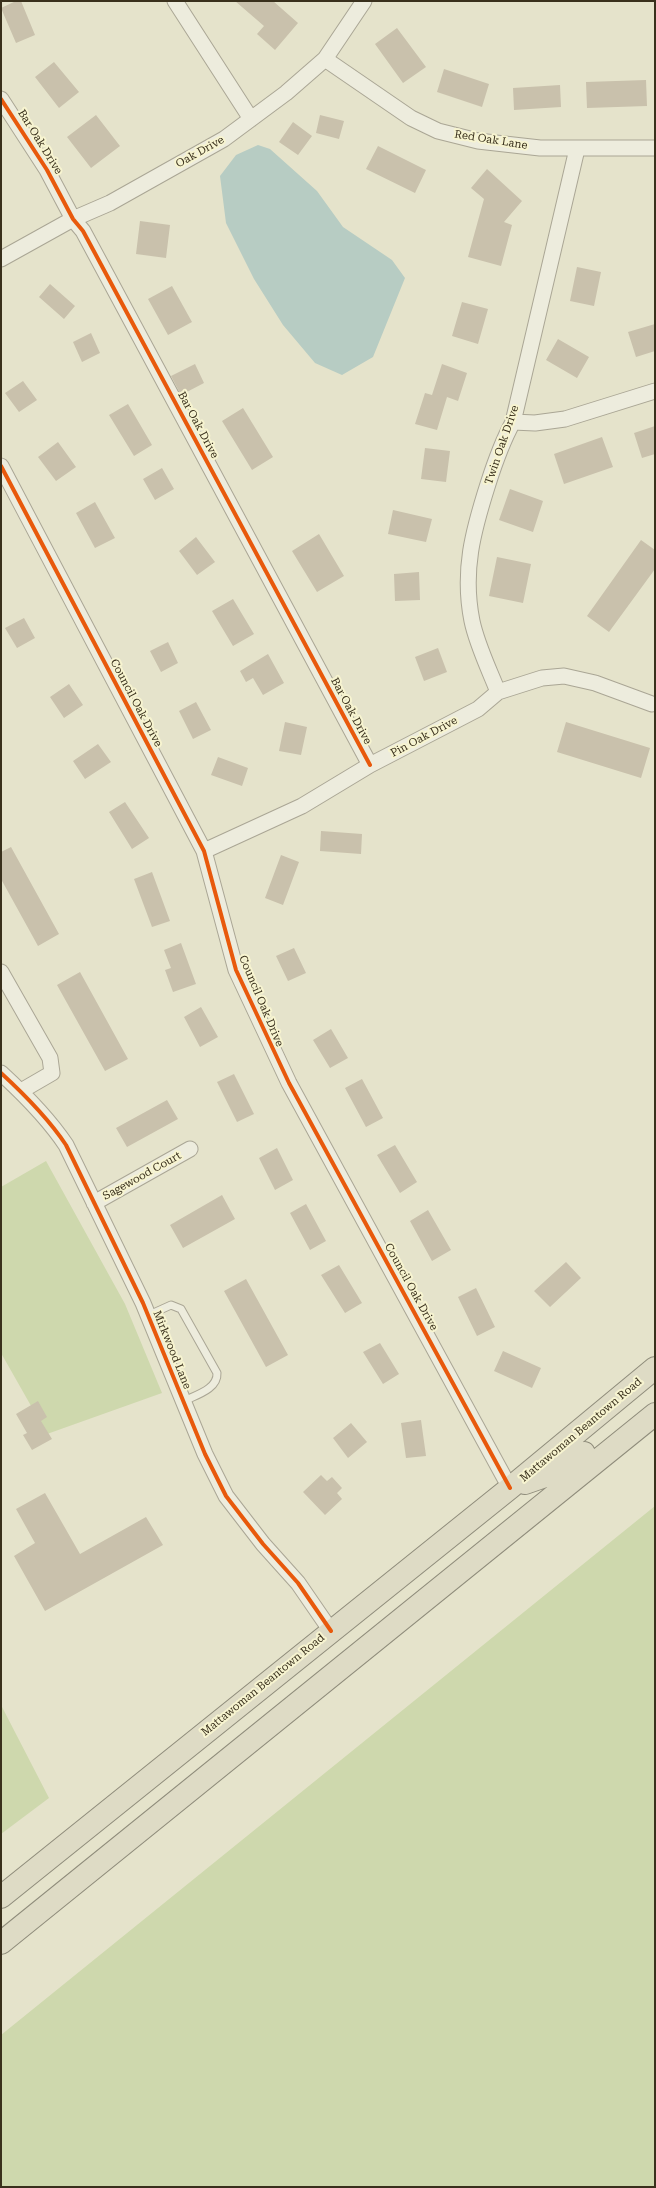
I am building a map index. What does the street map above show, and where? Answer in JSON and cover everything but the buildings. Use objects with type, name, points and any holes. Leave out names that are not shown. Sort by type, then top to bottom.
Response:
[{"type":"highway","name":"Mattawoman Beantown Road","points":[[1,1897],[510,1488],[655,1368]]},
{"type":"highway","points":[[267,1728],[305,1682],[503,1519],[510,1488],[564,1469],[655,1397]]},
{"type":"highway","points":[[1,1943],[655,1414]]},
{"type":"street","points":[[175,1],[251,119]]},
{"type":"street","name":"Oak Drive","points":[[1,259],[73,219],[110,203],[224,139],[286,93],[324,59],[364,1]]},
{"type":"street","name":"Red Oak Lane","points":[[324,59],[411,118],[438,131],[478,141],[540,148],[655,148]]},
{"type":"street","name":"Bar Oak Drive","points":[[1,99],[47,170],[73,219],[83,231],[370,765]]},
{"type":"street","name":"Twin Oak Drive","points":[[498,692],[472,622],[467,589],[469,552],[477,517],[497,456],[513,422],[578,149]]},
{"type":"street","points":[[513,422],[535,423],[565,420],[655,391]]},
{"type":"street","name":"Council Oak Drive","points":[[1,466],[204,851],[236,970],[260,1024],[289,1083],[510,1488]]},
{"type":"street","name":"Pin Oak Drive","points":[[204,851],[302,806],[370,765],[478,709],[498,692],[542,678],[564,676],[595,682],[654,700]]},
{"type":"street","points":[[1,972],[50,1058],[52,1073],[21,1092]]},
{"type":"street","name":"Mirkwood Lane","points":[[1,1073],[21,1092],[55,1129],[66,1145],[149,1315],[205,1454],[226,1496],[263,1544],[298,1583],[331,1631]]},
{"type":"street","name":"Sagewood Court","points":[[94,1203],[190,1149]]},
{"type":"lane","points":[[149,1315],[171,1305],[181,1309],[217,1373],[218,1380],[214,1385],[184,1401]]},
{"type":"green space","points":[[46,1161],[125,1304],[162,1393],[47,1434],[1,1353],[1,1187]]},
{"type":"green space","points":[[655,1506],[655,2187],[1,2187],[1,2035]]},
{"type":"green space","points":[[1,1705],[49,1798],[1,1834]]},
{"type":"shaded area","points":[[258,145],[270,149],[317,191],[343,227],[392,260],[405,278],[373,357],[342,375],[315,363],[283,325],[254,279],[226,223],[220,176],[236,155]]},
{"type":"cycle path","points":[[1,99],[47,170],[73,219],[83,231],[370,765]]},
{"type":"cycle path","points":[[1,466],[204,851],[236,970],[289,1083],[510,1488]]},
{"type":"cycle path","points":[[1,1073],[36,1107],[52,1125],[66,1145],[143,1303],[205,1454],[226,1496],[263,1544],[298,1583],[331,1631]]}]
